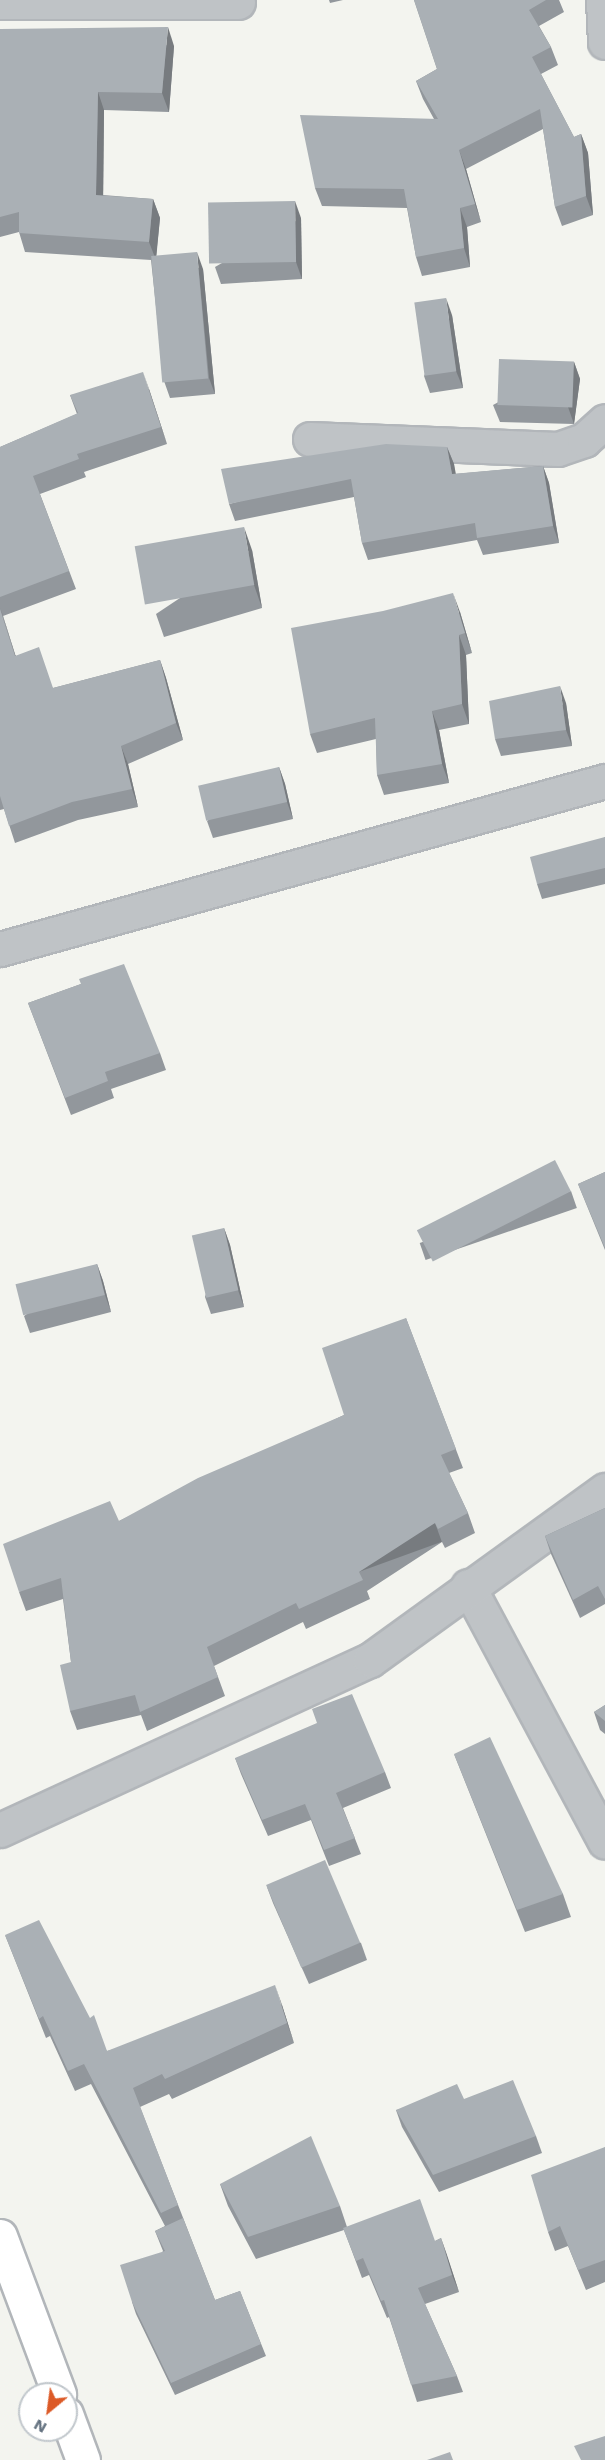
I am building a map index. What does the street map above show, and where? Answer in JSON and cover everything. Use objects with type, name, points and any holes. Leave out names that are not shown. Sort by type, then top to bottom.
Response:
[{"type":"street","points":[[603,0],[605,42]]},
{"type":"street","points":[[0,2],[238,2]]},
{"type":"street","points":[[310,438],[558,448],[584,440],[605,421]]},
{"type":"street","points":[[0,949],[605,782]]},
{"type":"street","points":[[0,1830],[370,1660],[468,1586],[605,1490]]},
{"type":"street","points":[[468,1586],[605,1842]]},
{"type":"street","points":[[0,2236],[5,2267],[54,2382]]},
{"type":"street","points":[[76,2442],[83,2460]]},
{"type":"building","points":[[414,0],[546,0],[529,10],[551,47],[532,57],[574,137],[581,134],[586,196],[555,207],[540,109],[459,150],[475,204],[460,208],[464,248],[416,257],[404,189],[315,188],[300,115],[438,119],[416,81],[437,69]]},
{"type":"building","points":[[168,27],[162,93],[98,92],[96,195],[153,199],[149,242],[19,233],[19,212],[0,217],[0,29]]},
{"type":"building","points":[[295,201],[296,262],[209,264],[208,203]]},
{"type":"building","points":[[197,252],[208,379],[162,383],[151,256]]},
{"type":"building","points":[[446,298],[456,371],[425,376],[414,302]]},
{"type":"building","points":[[499,359],[574,362],[572,408],[497,405]]},
{"type":"building","points":[[143,372],[161,427],[77,454],[79,459],[33,476],[69,571],[0,597],[0,447],[78,413],[70,395]]},
{"type":"building","points":[[386,444],[447,447],[452,474],[543,466],[553,526],[477,538],[475,523],[362,543],[351,479],[229,504],[221,469]]},
{"type":"building","points":[[244,527],[254,585],[145,604],[135,546]]},
{"type":"building","points":[[453,593],[465,633],[459,635],[462,704],[432,711],[442,764],[377,775],[375,718],[310,734],[291,628],[383,611]]},
{"type":"building","points":[[0,609],[15,656],[39,647],[53,688],[160,660],[176,723],[121,746],[132,789],[72,802],[9,826],[0,796]]},
{"type":"building","points":[[560,686],[566,730],[495,739],[489,701]]},
{"type":"building","points":[[279,767],[287,802],[206,821],[198,786]]},
{"type":"building","points":[[605,837],[605,868],[537,884],[530,857]]},
{"type":"building","points":[[124,964],[160,1053],[105,1072],[108,1081],[65,1098],[28,1003],[81,984],[79,979]]},
{"type":"building","points":[[555,1160],[571,1191],[433,1262],[417,1230]]},
{"type":"building","points":[[605,1172],[605,1248],[578,1184]]},
{"type":"building","points":[[224,1228],[238,1290],[206,1298],[192,1235]]},
{"type":"building","points":[[97,1264],[105,1295],[23,1315],[15,1284]]},
{"type":"building","points":[[406,1318],[456,1449],[441,1455],[468,1513],[438,1529],[435,1523],[359,1572],[363,1580],[299,1609],[296,1603],[207,1647],[218,1677],[140,1712],[135,1695],[70,1711],[60,1665],[71,1662],[61,1578],[19,1592],[3,1544],[110,1501],[119,1521],[198,1478],[344,1415],[322,1348]]},
{"type":"building","points":[[605,1508],[605,1599],[598,1586],[573,1600],[545,1536]]},
{"type":"building","points":[[352,1694],[385,1772],[336,1793],[355,1838],[324,1850],[305,1804],[262,1820],[235,1758],[317,1723],[312,1709]]},
{"type":"building","points":[[605,1705],[605,1721],[594,1712]]},
{"type":"building","points":[[490,1737],[563,1894],[517,1910],[454,1754]]},
{"type":"building","points":[[325,1860],[360,1943],[301,1968],[266,1885]]},
{"type":"building","points":[[39,1920],[90,2018],[94,2015],[107,2051],[275,1985],[287,2023],[165,2079],[162,2074],[133,2088],[178,2205],[161,2213],[84,2064],[68,2071],[43,2016],[39,2019],[5,1935]]},
{"type":"building","points":[[513,2080],[536,2136],[433,2175],[396,2110],[457,2084],[464,2099]]},
{"type":"building","points":[[311,2136],[340,2206],[248,2237],[220,2184]]},
{"type":"building","points":[[605,2147],[605,2260],[578,2270],[560,2226],[548,2232],[531,2175]]},
{"type":"building","points":[[420,2199],[435,2241],[441,2238],[452,2275],[418,2288],[457,2376],[411,2385],[384,2300],[381,2301],[363,2258],[356,2261],[343,2228]]},
{"type":"building","points":[[183,2218],[215,2300],[240,2291],[261,2344],[171,2383],[132,2302],[120,2265],[165,2251],[155,2231]]},
{"type":"building","points":[[605,2436],[605,2460],[581,2460],[574,2446]]},
{"type":"building","points":[[450,2452],[453,2460],[427,2460]]}]
